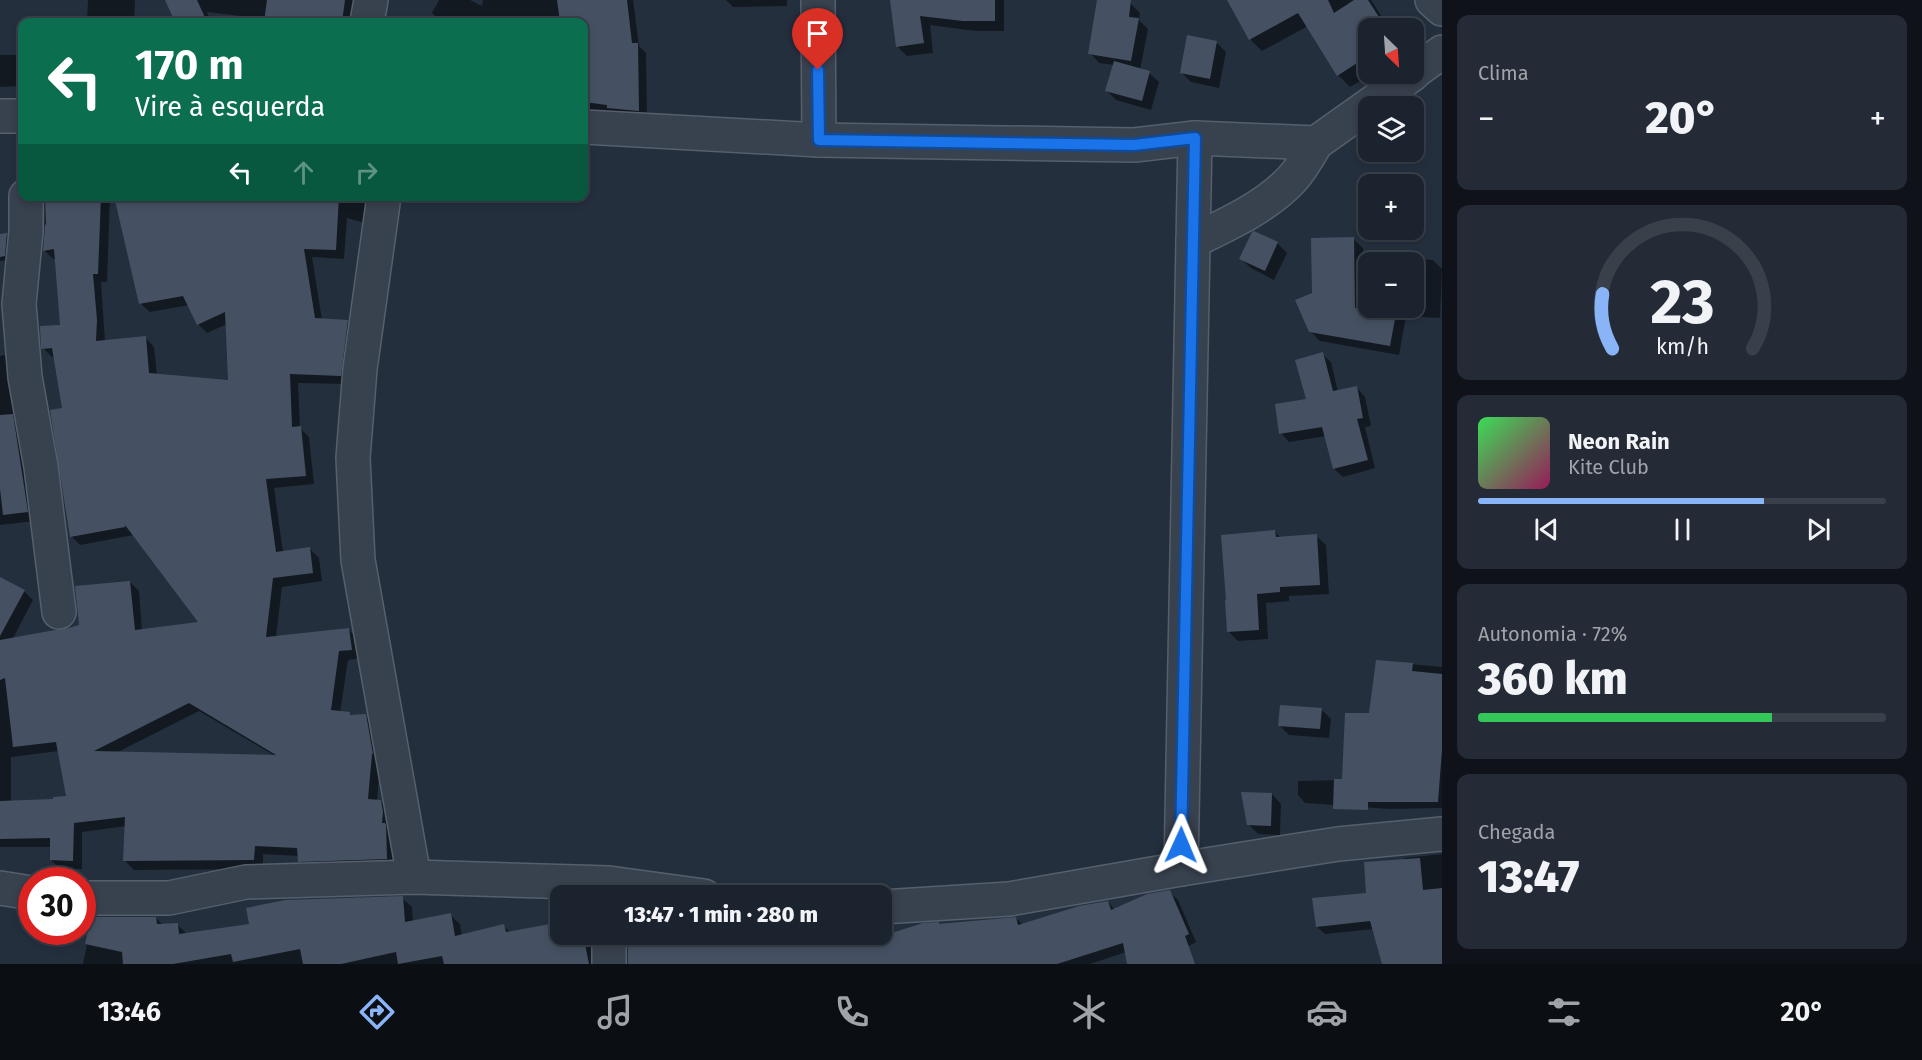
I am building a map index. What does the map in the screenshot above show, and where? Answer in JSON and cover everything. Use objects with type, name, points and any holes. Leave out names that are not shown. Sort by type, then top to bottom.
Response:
[{"type":"street","points":[[368,18],[371,0]]},
{"type":"street","points":[[818,0],[819,140]]},
{"type":"street","points":[[1432,0],[1442,9]]},
{"type":"street","points":[[1424,65],[1442,52]]},
{"type":"street","points":[[1193,241],[1233,222],[1272,196],[1292,179],[1316,143],[1398,84]]},
{"type":"street","points":[[0,116],[18,116]]},
{"type":"street","points":[[588,127],[819,140],[1134,145],[1195,138],[1316,143]]},
{"type":"street","points":[[1181,868],[1195,138]]},
{"type":"street","points":[[26,201],[26,231],[10,301],[41,467],[59,612]]},
{"type":"street","points":[[383,201],[360,369],[354,469],[358,560],[414,877]]},
{"type":"street","points":[[892,906],[1010,899],[1181,868],[1338,844],[1442,834]]},
{"type":"street","points":[[96,898],[169,898],[246,882],[414,877],[550,886]]},
{"type":"street","points":[[0,888],[18,891]]},
{"type":"street","points":[[609,945],[609,964]]},
{"type":"building","points":[[165,0],[197,0],[205,18],[173,18]]},
{"type":"building","points":[[267,0],[345,0],[343,18],[265,18]]},
{"type":"building","points":[[557,0],[627,0],[632,43],[638,43],[639,111],[607,108],[607,105],[588,103],[588,18],[559,18]]},
{"type":"building","points":[[890,0],[995,0],[995,21],[963,21],[920,16],[924,43],[896,47]]},
{"type":"building","points":[[1097,0],[1131,0],[1129,17],[1139,18],[1131,61],[1088,54]]},
{"type":"building","points":[[1227,0],[1328,0],[1334,13],[1354,0],[1368,0],[1380,18],[1358,18],[1358,62],[1337,76],[1298,13],[1249,40]]},
{"type":"building","points":[[1187,35],[1217,41],[1210,79],[1180,73]]},
{"type":"building","points":[[1114,61],[1150,71],[1142,101],[1105,91]]},
{"type":"building","points":[[45,201],[101,201],[98,274],[93,274],[97,320],[96,341],[146,336],[149,373],[228,380],[225,312],[197,325],[183,296],[139,304],[115,201],[339,201],[336,250],[304,249],[315,318],[348,320],[341,376],[290,374],[292,427],[301,426],[306,476],[266,479],[276,552],[310,547],[313,573],[273,578],[266,637],[349,628],[352,650],[339,651],[331,710],[350,712],[350,715],[366,714],[373,754],[368,799],[381,800],[382,823],[386,825],[387,859],[298,862],[297,848],[255,846],[254,860],[123,861],[125,817],[74,823],[73,861],[50,860],[50,838],[0,839],[0,801],[53,799],[53,797],[66,796],[56,742],[13,747],[5,678],[0,680],[0,640],[79,625],[75,586],[130,581],[135,630],[198,622],[125,525],[125,527],[70,537],[50,410],[62,408],[52,348],[41,349],[40,326],[60,325],[54,249],[43,251]],"holes":[[[189,703],[276,755],[94,751]]]},
{"type":"building","points":[[1254,231],[1278,242],[1265,271],[1239,259]]},
{"type":"building","points":[[7,233],[5,256],[0,257],[0,234]]},
{"type":"building","points":[[1354,237],[1355,308],[1358,308],[1358,318],[1395,318],[1390,346],[1309,332],[1295,300],[1312,293],[1311,238]]},
{"type":"building","points":[[1323,352],[1333,391],[1357,386],[1363,418],[1357,419],[1368,460],[1333,469],[1322,427],[1279,434],[1275,404],[1306,399],[1295,360]]},
{"type":"building","points":[[13,414],[28,512],[3,515],[0,489],[0,415]]},
{"type":"building","points":[[1275,530],[1276,537],[1317,534],[1320,585],[1280,587],[1280,592],[1257,594],[1259,630],[1227,632],[1221,535]]},
{"type":"building","points":[[0,577],[25,590],[0,636]]},
{"type":"building","points":[[1376,660],[1413,663],[1412,671],[1442,674],[1442,750],[1438,802],[1368,802],[1368,810],[1333,809],[1334,779],[1342,779],[1345,713],[1369,713]]},
{"type":"building","points":[[1280,705],[1322,708],[1320,729],[1278,726]]},
{"type":"building","points":[[1241,792],[1272,793],[1271,826],[1247,825]]},
{"type":"building","points":[[1420,858],[1423,890],[1442,888],[1442,964],[1382,964],[1370,921],[1316,927],[1312,898],[1366,893],[1364,862]]},
{"type":"building","points":[[1170,890],[1189,934],[1185,936],[1195,964],[1127,964],[1123,943],[1057,964],[628,964],[628,945],[721,947],[721,945],[892,945],[892,933],[923,923],[939,922],[939,924],[1016,917],[1018,925],[1079,906],[1108,901],[1111,910],[1147,894]]},
{"type":"building","points":[[403,896],[405,922],[451,913],[455,936],[504,924],[506,932],[550,924],[550,945],[585,945],[589,964],[444,964],[442,956],[398,964],[396,952],[341,964],[303,964],[300,949],[233,962],[231,954],[173,964],[123,964],[122,952],[90,945],[96,945],[96,917],[156,917],[157,924],[178,923],[179,934],[249,924],[246,908],[285,900]]},
{"type":"route","points":[[818,70],[819,140],[1134,145],[1195,138],[1181,845]]}]
